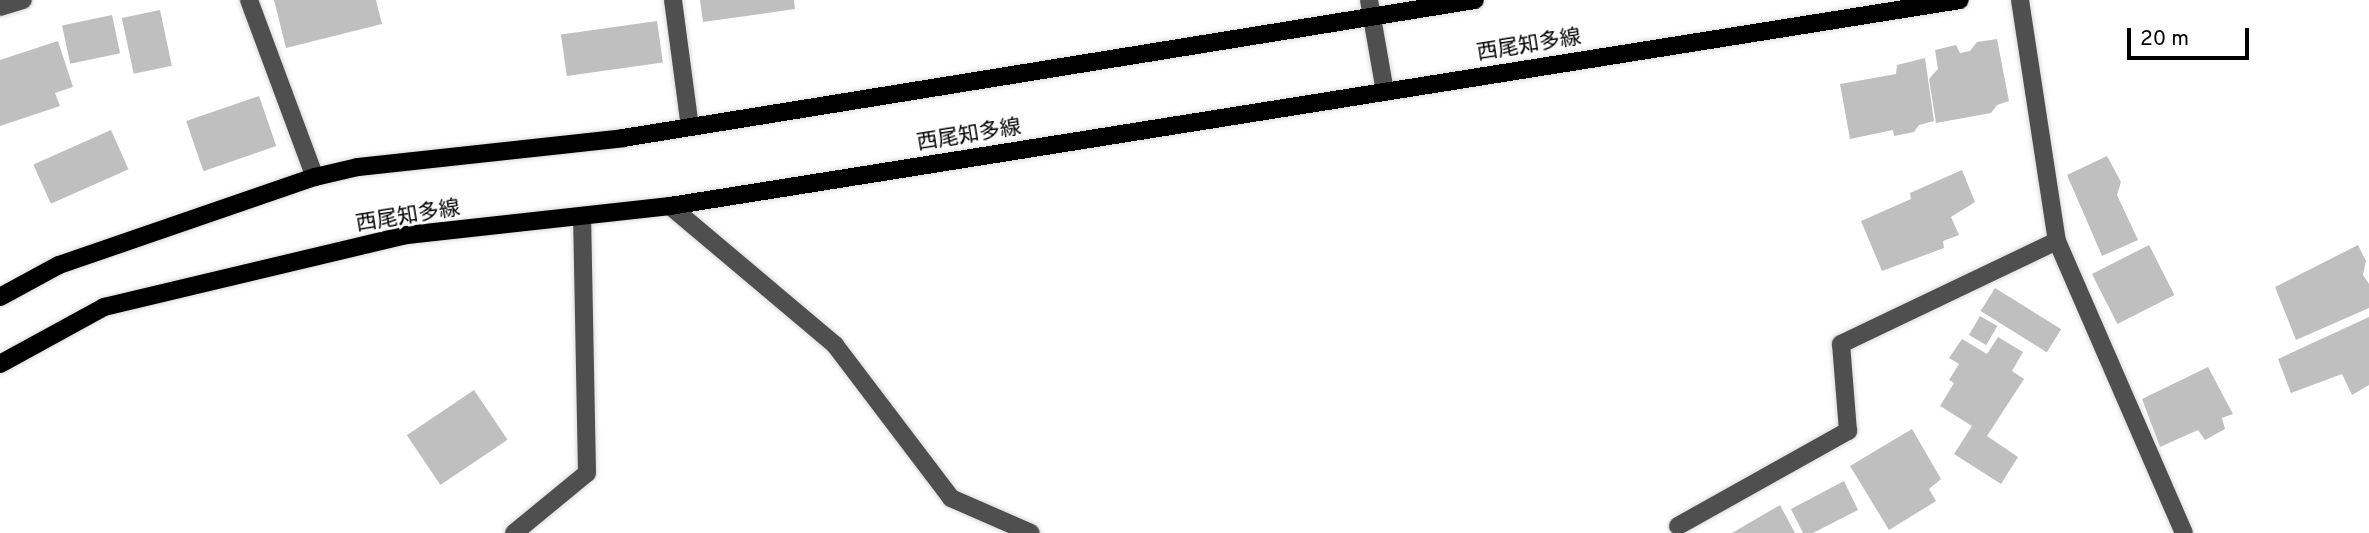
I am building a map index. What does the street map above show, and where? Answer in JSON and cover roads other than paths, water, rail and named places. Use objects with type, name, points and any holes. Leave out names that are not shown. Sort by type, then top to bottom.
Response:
[{"type":"main road","points":[[0,298],[59,265],[316,177],[358,167],[538,150],[690,127],[1369,8],[1475,0]]},
{"type":"main road","name":"西尾知多線","points":[[0,364],[104,307],[407,235],[582,219],[670,206],[1961,0]]},
{"type":"street","points":[[0,6],[23,0]]},
{"type":"street","points":[[249,0],[316,177]]},
{"type":"street","points":[[673,0],[690,127]]},
{"type":"street","points":[[2020,0],[2057,241],[2184,533]]},
{"type":"street","points":[[1369,8],[1385,92]]},
{"type":"street","points":[[670,206],[835,345],[951,498],[1031,533]]},
{"type":"street","points":[[514,533],[587,473],[582,219]]},
{"type":"street","points":[[1678,526],[1848,432],[1841,344],[2057,241]]}]
